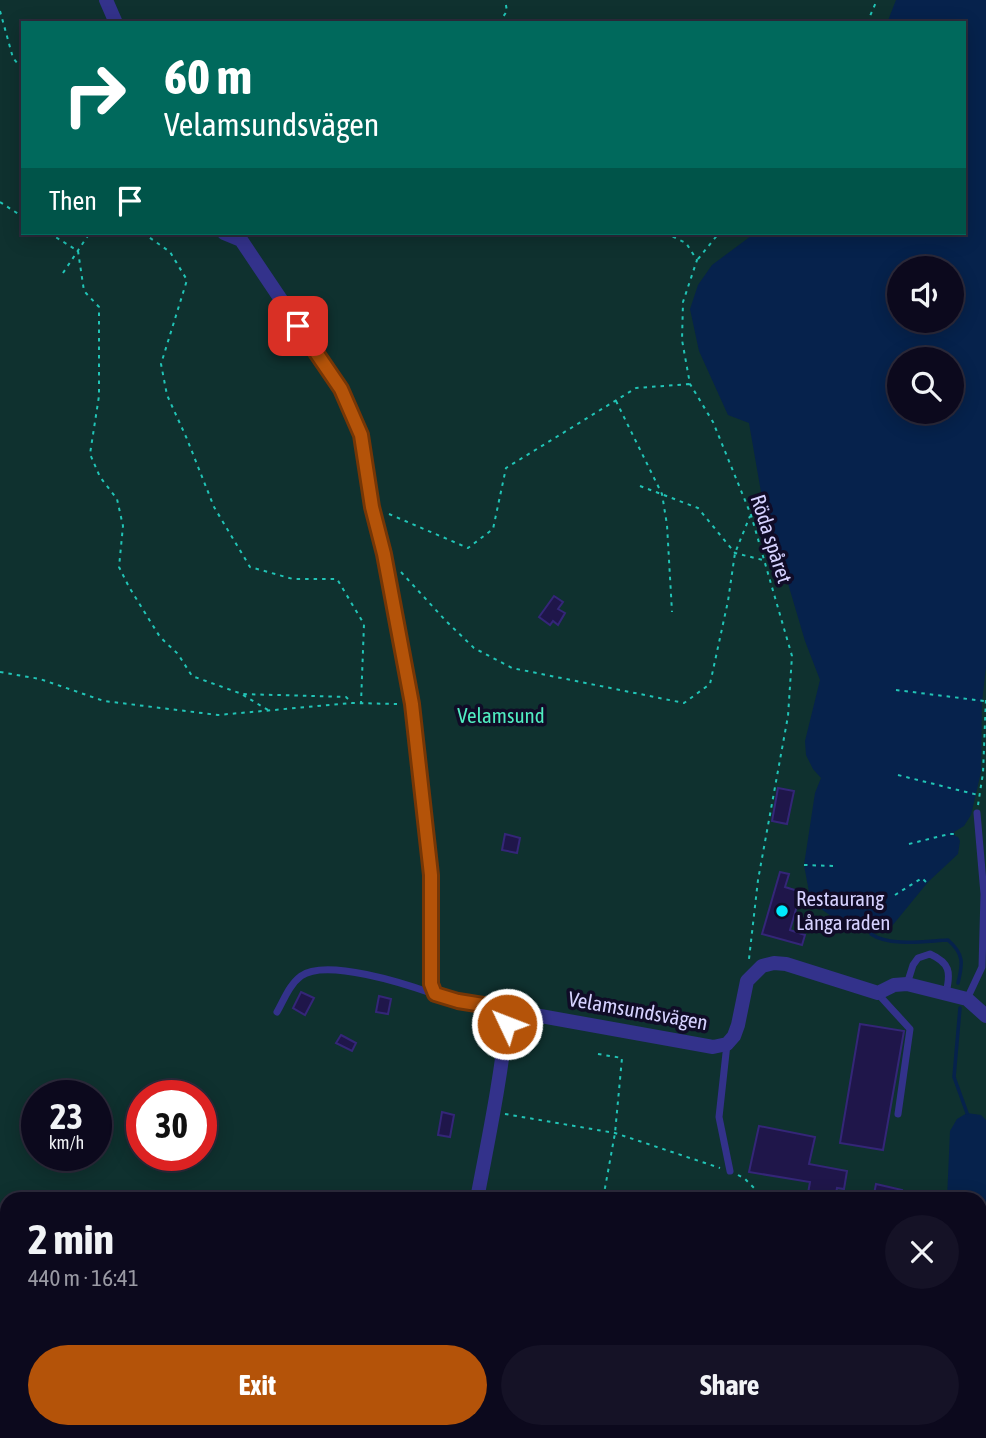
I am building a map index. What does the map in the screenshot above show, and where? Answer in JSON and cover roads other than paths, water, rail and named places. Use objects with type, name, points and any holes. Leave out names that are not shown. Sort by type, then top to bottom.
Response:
[{"type":"street","points":[[106,0],[115,21]]},
{"type":"street","points":[[229,235],[241,240],[341,389],[361,435],[372,507],[384,554],[412,704],[431,875],[431,984],[435,994]]},
{"type":"street","name":"Velamsundsvägen","points":[[435,994],[458,1001],[713,1047],[727,1044],[733,1036],[738,1025],[747,981],[762,966],[774,963],[804,969],[878,993]]},
{"type":"street","points":[[878,993],[894,985],[907,984],[967,999],[986,1016]]},
{"type":"street","points":[[478,1192],[494,1112],[508,1009]]},
{"type":"lane","points":[[967,999],[982,967],[984,894],[976,813]]},
{"type":"lane","points":[[907,984],[918,958],[930,954],[943,960],[949,972],[946,994]]},
{"type":"lane","points":[[277,1012],[292,985],[303,974],[328,969],[395,980],[435,994]]},
{"type":"lane","points":[[878,993],[910,1029],[898,1114]]},
{"type":"lane","points":[[727,1044],[719,1117],[730,1171]]},
{"type":"water","points":[[896,0],[986,0],[986,667],[982,702],[981,772],[971,815],[964,826],[954,832],[960,841],[958,854],[928,882],[892,926],[858,930],[821,909],[809,892],[804,865],[815,793],[821,778],[806,755],[805,741],[820,680],[805,641],[761,492],[749,423],[728,415],[699,351],[690,309],[698,285],[712,265],[752,235],[966,235],[966,21],[888,21]]},
{"type":"water","points":[[967,1113],[981,1115],[986,1120],[986,1192],[947,1192],[950,1131],[957,1119]]},
{"type":"waterway","points":[[870,929],[871,934],[888,941],[948,940],[960,954],[958,983]]},
{"type":"waterway","points":[[960,1008],[954,1077],[967,1113]]},
{"type":"place","name":"Restaurang Långa raden","points":[[782,911]]},
{"type":"park label","name":"Velamsund","points":[[501,716]]}]
